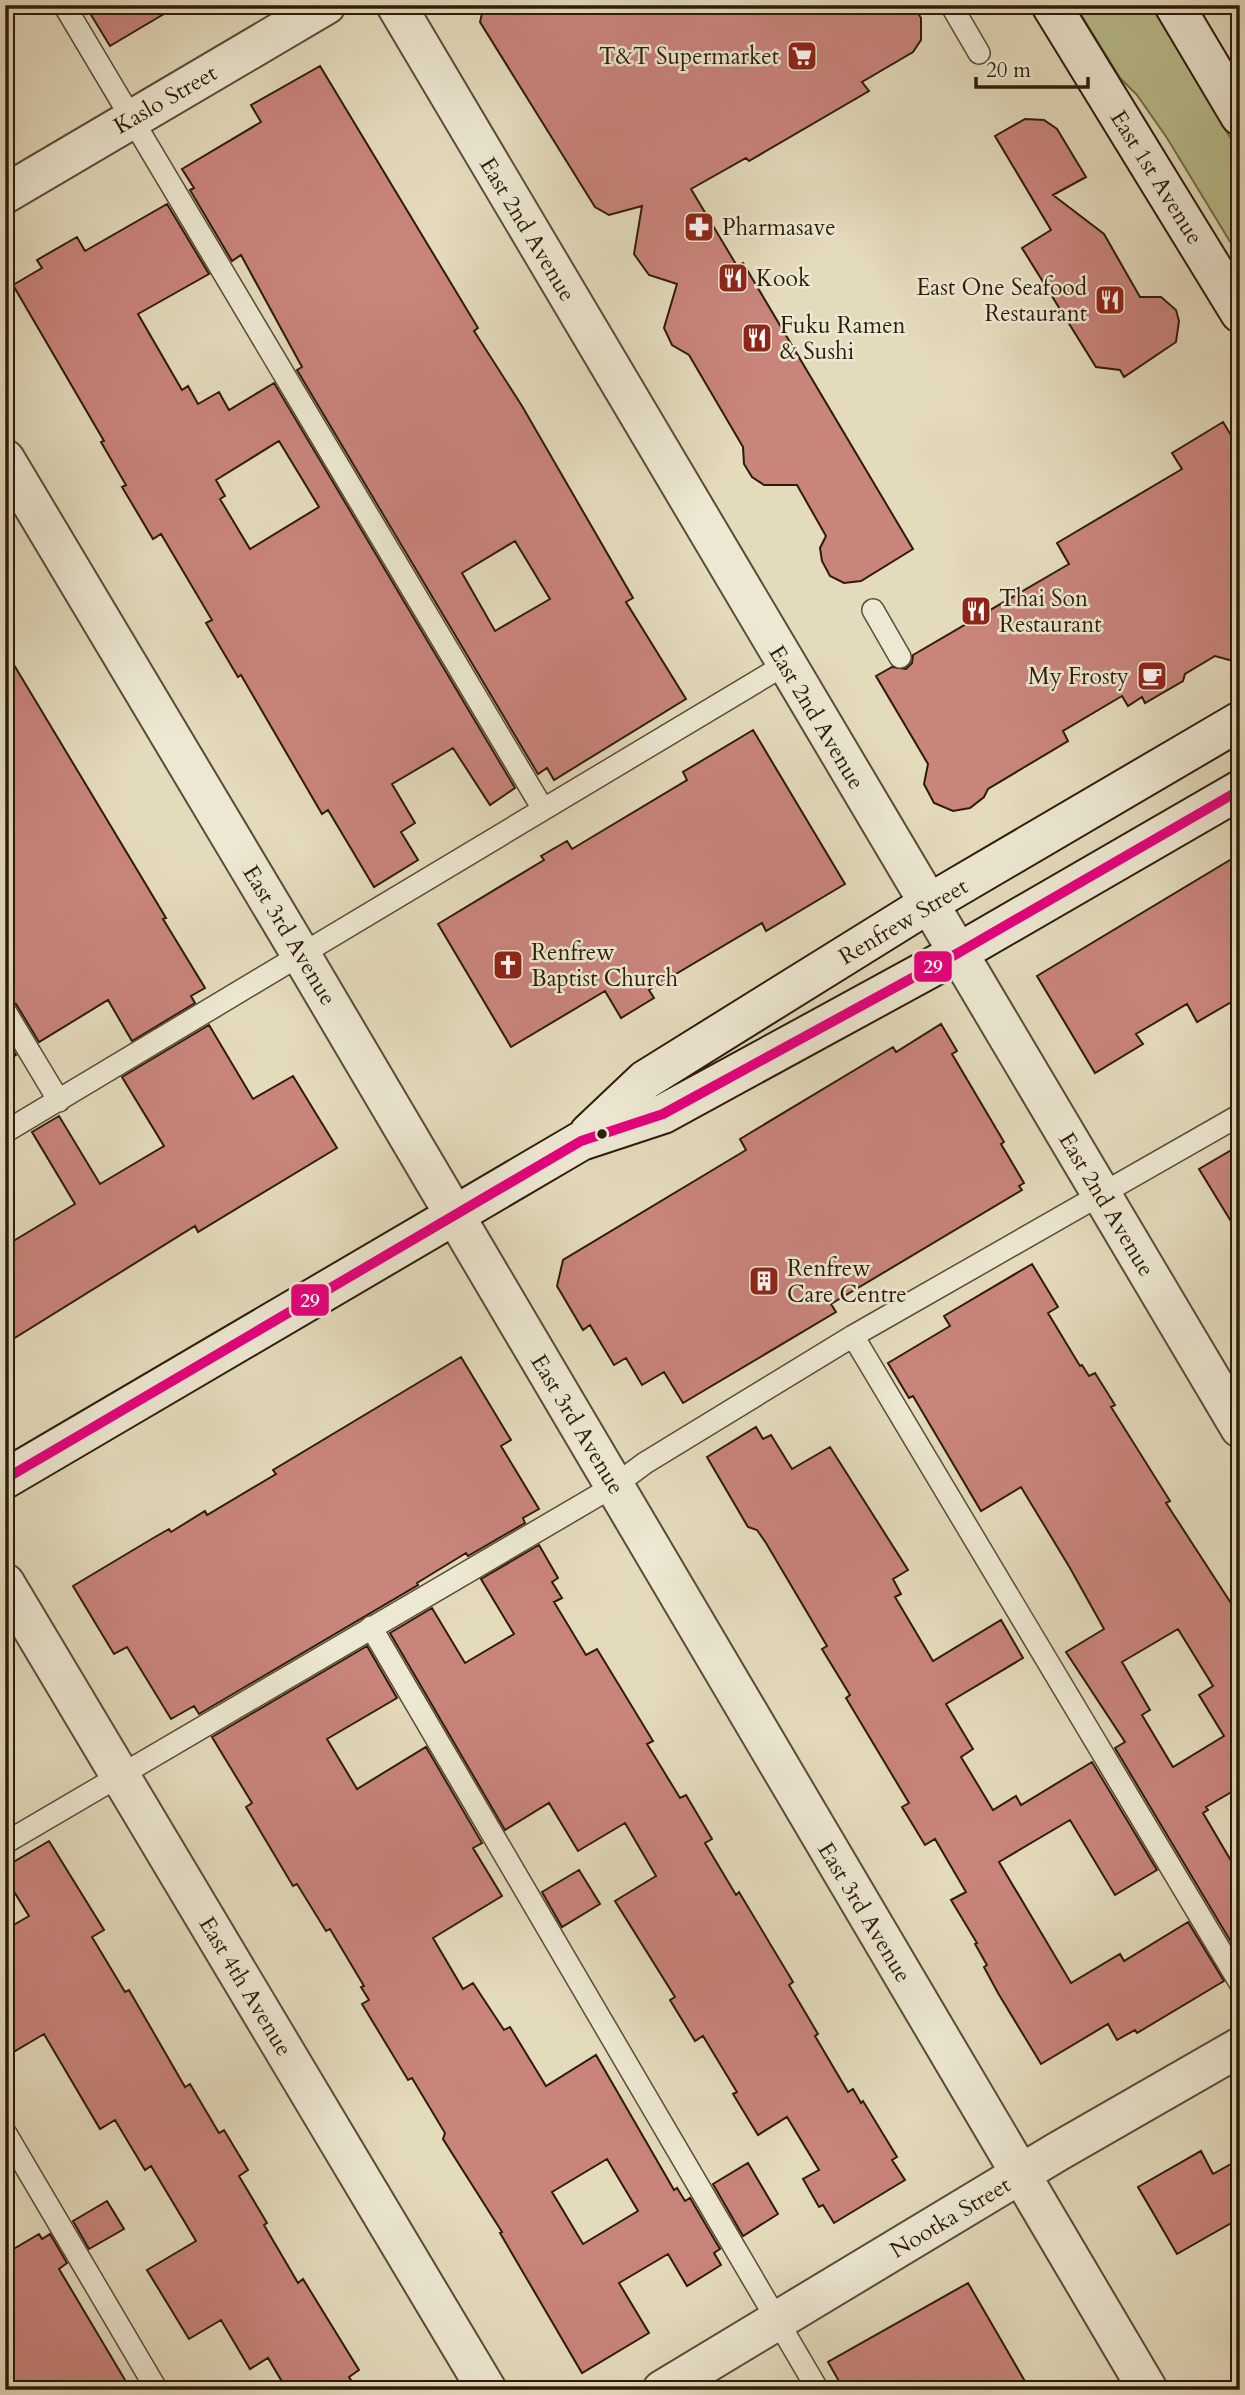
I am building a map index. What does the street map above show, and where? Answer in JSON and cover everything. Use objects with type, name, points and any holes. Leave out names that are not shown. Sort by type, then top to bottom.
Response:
[{"type":"street","name":"Kaslo Street","points":[[5,194],[326,5]]},
{"type":"street","name":"East 2nd Avenue","points":[[396,5],[1240,1428]]},
{"type":"street","name":"East 1st Avenue","points":[[1051,5],[1240,313]]},
{"type":"street","points":[[1174,5],[1240,116]]},
{"type":"street","name":"East 3rd Avenue","points":[[5,459],[300,953],[1148,2390]]},
{"type":"street","name":"Renfrew Street","points":[[581,1141],[645,1080],[928,904],[1240,721]]},
{"type":"street","name":"Renfrew Street","points":[[5,1479],[581,1141],[663,1114],[958,953],[1240,790]]},
{"type":"street","name":"East 4th Avenue","points":[[5,1583],[487,2390]]},
{"type":"street","name":"Nootka Street","points":[[662,2390],[1020,2174],[1240,2048]]},
{"type":"lane","points":[[64,5],[543,809]]},
{"type":"lane","points":[[951,5],[979,53]]},
{"type":"lane","points":[[873,610],[901,657]]},
{"type":"lane","points":[[5,1132],[786,664]]},
{"type":"lane","points":[[5,1011],[59,1101]]},
{"type":"lane","points":[[5,1843],[614,1486],[645,1462],[853,1336],[1240,1115]]},
{"type":"lane","points":[[853,1336],[1240,1983]]},
{"type":"lane","points":[[371,1627],[818,2390]]},
{"type":"lane","points":[[5,2132],[157,2390]]},
{"type":"green space","points":[[1075,5],[1151,5],[1240,154],[1240,258],[1167,138],[1137,95],[1120,78]]},
{"type":"building","points":[[85,5],[179,5],[110,46]]},
{"type":"building","points":[[484,5],[913,5],[921,18],[921,40],[913,52],[862,82],[869,91],[749,161],[746,158],[691,189],[737,266],[743,263],[913,549],[861,581],[844,583],[830,576],[822,561],[820,548],[826,536],[797,485],[764,485],[752,477],[744,464],[743,447],[689,355],[672,345],[664,328],[677,284],[649,275],[634,254],[642,206],[609,215],[595,207],[480,22]]},
{"type":"building","points":[[320,66],[478,328],[474,331],[522,406],[633,598],[626,602],[686,699],[554,780],[547,768],[538,774],[297,370],[302,367],[241,255],[232,261],[190,190],[194,188],[182,169],[261,122],[251,105]],"holes":[[[515,541],[550,599],[495,631],[462,573]]]},
{"type":"building","name":"East One Seafood Restaurant","points":[[1025,119],[1044,120],[1057,129],[1086,177],[1053,195],[1104,234],[1140,297],[1161,297],[1176,310],[1179,321],[1176,342],[1124,377],[1120,370],[1096,367],[1022,248],[1051,230],[995,136]]},
{"type":"building","points":[[167,204],[209,274],[138,314],[182,390],[188,386],[198,404],[219,392],[229,410],[274,383],[515,788],[490,805],[453,748],[392,784],[415,823],[401,832],[418,860],[374,887],[328,810],[322,814],[241,675],[238,677],[206,623],[212,620],[161,534],[153,539],[122,487],[126,485],[101,442],[104,441],[13,285],[42,268],[37,260],[77,237],[85,251]],"holes":[[[279,441],[319,507],[250,549],[220,499],[225,496],[216,480]]]},
{"type":"building","points":[[1223,422],[1240,450],[1240,663],[1215,656],[1185,674],[1183,681],[1145,703],[1142,697],[1128,706],[1122,696],[1063,731],[1068,741],[988,789],[984,797],[970,808],[953,811],[934,803],[924,784],[928,764],[876,676],[892,667],[906,669],[912,663],[913,655],[1069,564],[1057,543],[1182,469],[1172,453]]},
{"type":"building","points":[[5,650],[205,988],[191,996],[195,1003],[132,1041],[108,1000],[39,1042],[16,1004],[5,998]]},
{"type":"building","points":[[753,730],[845,884],[766,931],[762,923],[649,990],[654,998],[621,1018],[605,991],[511,1047],[438,924],[544,860],[541,856],[567,841],[572,849],[687,780],[683,772]]},
{"type":"building","points":[[1240,854],[1240,997],[1197,1022],[1187,1004],[1136,1034],[1143,1044],[1095,1073],[1037,976]]},
{"type":"building","points":[[941,1024],[957,1051],[952,1054],[1004,1142],[1001,1144],[1024,1183],[1019,1186],[1022,1190],[831,1304],[836,1312],[683,1403],[664,1372],[642,1385],[626,1358],[614,1365],[590,1325],[583,1330],[557,1286],[563,1260],[746,1150],[740,1139],[893,1047],[896,1052]]},
{"type":"building","points":[[209,1025],[253,1099],[293,1076],[337,1148],[198,1232],[195,1226],[5,1344],[5,1246],[75,1204],[32,1132],[59,1116],[100,1184],[164,1146],[122,1077]]},
{"type":"building","points":[[5,1037],[16,1055],[5,1062]]},
{"type":"building","points":[[1240,1145],[1240,1236],[1199,1169]]},
{"type":"building","points":[[1032,1264],[1058,1307],[1048,1313],[1080,1366],[1082,1365],[1089,1376],[1095,1373],[1115,1405],[1111,1407],[1170,1501],[1166,1503],[1240,1617],[1240,1787],[1206,1807],[1208,1810],[1203,1813],[1240,1876],[1240,1957],[1115,1748],[1125,1742],[1066,1652],[1104,1629],[1070,1568],[1021,1487],[981,1511],[913,1396],[909,1398],[888,1363],[950,1326],[944,1316]],"holes":[[[1178,1629],[1213,1686],[1199,1695],[1224,1736],[1173,1767],[1142,1715],[1150,1710],[1122,1662]]]},
{"type":"building","points":[[461,1357],[511,1440],[501,1446],[539,1509],[523,1518],[525,1523],[468,1556],[466,1553],[417,1583],[418,1585],[199,1714],[194,1706],[171,1719],[127,1647],[114,1654],[73,1586],[169,1529],[171,1532],[205,1511],[207,1515],[276,1474],[273,1470]]},
{"type":"building","points":[[756,1427],[763,1439],[771,1435],[792,1469],[830,1447],[908,1570],[893,1579],[901,1594],[895,1597],[933,1661],[1001,1620],[1023,1658],[946,1704],[973,1749],[961,1757],[993,1810],[1016,1796],[1021,1805],[1092,1762],[1157,1870],[1115,1895],[1070,1820],[999,1862],[1071,1983],[1120,1954],[1124,1961],[1188,1922],[1224,1981],[1137,2033],[1135,2030],[1117,2040],[1108,2024],[1041,2064],[998,1993],[984,1967],[987,1965],[975,1944],[977,1943],[951,1900],[966,1892],[935,1839],[925,1845],[902,1807],[909,1803],[846,1698],[850,1695],[822,1649],[827,1646],[766,1543],[757,1530],[748,1527],[707,1457]]},
{"type":"building","points":[[539,1545],[558,1578],[552,1582],[562,1598],[554,1602],[586,1655],[597,1649],[653,1741],[647,1744],[680,1798],[686,1795],[712,1839],[705,1843],[736,1895],[739,1892],[793,1982],[789,1985],[848,2092],[853,2089],[861,2103],[863,2101],[897,2157],[892,2160],[905,2180],[834,2223],[823,2205],[819,2207],[803,2179],[819,2170],[787,2117],[758,2135],[733,2094],[737,2092],[703,2036],[695,2041],[670,2000],[675,1997],[615,1901],[656,1876],[625,1823],[578,1851],[549,1803],[505,1830],[390,1633],[432,1608],[465,1663],[514,1634],[481,1579]]},
{"type":"building","points":[[367,1646],[397,1698],[327,1739],[357,1789],[426,1747],[482,1843],[473,1848],[502,1896],[433,1938],[463,1989],[473,1983],[504,2030],[510,2027],[546,2086],[596,2055],[674,2190],[677,2188],[685,2201],[690,2198],[720,2249],[714,2253],[721,2265],[687,2286],[668,2254],[619,2283],[649,2333],[582,2373],[500,2233],[502,2232],[443,2139],[445,2133],[412,2078],[408,2080],[362,2004],[369,2000],[361,1987],[364,1986],[330,1929],[326,1931],[297,1884],[293,1886],[246,1807],[252,1803],[212,1737]],"holes":[[[607,2159],[638,2211],[583,2244],[552,2192]]]},
{"type":"building","points":[[49,1841],[104,1930],[92,1937],[125,1992],[129,1990],[185,2087],[190,2084],[219,2133],[224,2130],[248,2170],[239,2176],[298,2283],[303,2279],[359,2370],[349,2377],[357,2390],[287,2390],[268,2358],[250,2369],[221,2320],[189,2339],[147,2270],[196,2241],[151,2166],[145,2170],[115,2120],[100,2129],[44,2034],[5,2057],[5,1930],[29,1916],[5,1877],[5,1867]]},
{"type":"building","points":[[579,1870],[600,1904],[562,1927],[542,1892]]},
{"type":"building","points":[[1201,2151],[1213,2174],[1240,2159],[1240,2218],[1177,2254],[1138,2187]]},
{"type":"building","points":[[748,2163],[778,2214],[743,2236],[713,2184]]},
{"type":"building","points":[[107,2201],[124,2229],[89,2249],[73,2221]]},
{"type":"building","points":[[39,2234],[42,2239],[50,2234],[67,2263],[59,2269],[131,2390],[5,2390],[5,2254]]},
{"type":"building","points":[[968,2283],[1030,2390],[844,2390],[828,2362]]},
{"type":"transit line","name":"29","points":[[5,1479],[581,1141],[663,1114],[958,953],[1240,790]]},
{"type":"place","name":"T&T Supermarket","points":[[802,56]]},
{"type":"place","name":"Pharmasave","points":[[699,227]]},
{"type":"place","name":"Kook","points":[[733,278]]},
{"type":"place","name":"East One Seafood Restaurant","points":[[1110,300]]},
{"type":"place","name":"Fuku Ramen & Sushi","points":[[757,338]]},
{"type":"place","name":"Thai Son Restaurant","points":[[976,611]]},
{"type":"place","name":"My Frosty","points":[[1152,676]]},
{"type":"place","name":"Renfrew Baptist Church","points":[[508,965]]},
{"type":"place","name":"Renfrew Care Centre","points":[[764,1281]]}]
